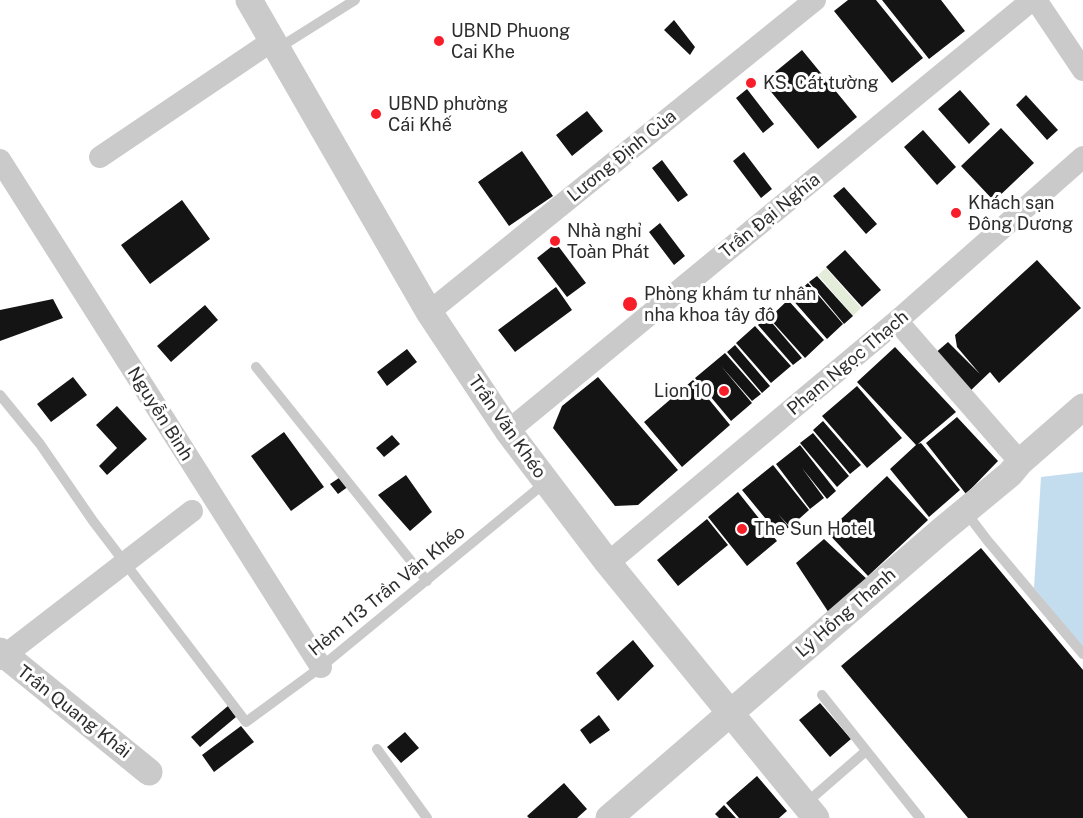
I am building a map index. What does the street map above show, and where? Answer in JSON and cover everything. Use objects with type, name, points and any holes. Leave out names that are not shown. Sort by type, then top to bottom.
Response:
[{"type":"street","name":"Trần Văn Khéo","points":[[249,0],[429,312],[508,431],[608,563],[731,713],[807,812]]},
{"type":"street","name":"Lương Định Của","points":[[429,312],[815,0]]},
{"type":"street","points":[[1034,0],[1083,70]]},
{"type":"street","name":"Trần Đại Nghĩa","points":[[508,431],[1034,0]]},
{"type":"street","points":[[100,157],[275,45]]},
{"type":"street","name":"Phạm Ngọc Thạch","points":[[608,563],[897,321],[1083,157]]},
{"type":"street","name":"Nguyễn Bình","points":[[1,164],[202,503],[321,667]]},
{"type":"street","points":[[897,321],[1020,462]]},
{"type":"street","name":"Lý Hồng Thanh","points":[[609,818],[1010,474],[1020,462],[1083,407]]},
{"type":"street","points":[[1,656],[202,503]]},
{"type":"street","name":"Trần Quang Khải","points":[[1,656],[149,772]]},
{"type":"lane","points":[[275,45],[355,0]]},
{"type":"lane","points":[[256,366],[427,581]]},
{"type":"lane","points":[[0,394],[40,444],[125,562]]},
{"type":"lane","name":"Hẻm 113 Trần Văn Khéo","points":[[125,562],[246,722],[321,667],[546,482]]},
{"type":"lane","points":[[965,511],[1083,654]]},
{"type":"lane","points":[[822,695],[917,817]]},
{"type":"lane","points":[[377,749],[427,818]]},
{"type":"lane","points":[[807,812],[866,751]]},
{"type":"green space","points":[[826,268],[861,308],[853,316],[818,275]]},
{"type":"water","points":[[1083,472],[1083,648],[1034,588],[1041,477]]},
{"type":"building","points":[[848,0],[876,0],[923,58],[892,83],[834,11]]},
{"type":"building","points":[[882,0],[941,0],[965,31],[929,59]]},
{"type":"building","points":[[674,20],[695,47],[690,55],[664,30]]},
{"type":"building","points":[[802,50],[857,117],[818,149],[763,82]]},
{"type":"building","points":[[747,89],[774,124],[763,133],[736,98]]},
{"type":"building","points":[[960,90],[990,124],[969,144],[938,109]]},
{"type":"building","points":[[1026,95],[1058,130],[1047,140],[1016,105]]},
{"type":"building","points":[[587,111],[603,131],[572,156],[556,135]]},
{"type":"building","points":[[1001,128],[1034,163],[994,201],[961,166]]},
{"type":"building","points":[[923,130],[956,167],[937,185],[904,147]]},
{"type":"building","points":[[522,151],[553,196],[509,226],[478,182]]},
{"type":"building","points":[[744,152],[772,189],[761,198],[733,161]]},
{"type":"building","points":[[662,160],[688,195],[678,202],[652,168]]},
{"type":"building","points":[[844,187],[877,224],[866,234],[833,196]]},
{"type":"building","points":[[182,200],[210,239],[150,284],[121,245]]},
{"type":"building","points":[[660,223],[685,256],[674,265],[649,232]]},
{"type":"building","points":[[556,243],[586,283],[567,297],[537,258]]},
{"type":"building","points":[[845,250],[881,290],[862,307],[826,267]]},
{"type":"building","points":[[1037,260],[1081,308],[999,383],[990,372],[968,393],[933,355],[948,342],[980,374],[957,347],[955,335]]},
{"type":"building","points":[[817,276],[853,316],[844,324],[809,282]]},
{"type":"building","points":[[808,283],[843,324],[827,339],[791,298]]},
{"type":"building","points":[[556,287],[572,310],[515,352],[498,330]]},
{"type":"building","points":[[53,299],[63,318],[0,341],[0,310]]},
{"type":"building","points":[[788,300],[824,340],[805,358],[769,318]]},
{"type":"building","points":[[205,305],[218,320],[171,362],[157,346]]},
{"type":"building","points":[[767,317],[802,358],[793,365],[758,325]]},
{"type":"building","points":[[755,326],[791,366],[771,383],[736,343]]},
{"type":"building","points":[[735,345],[770,386],[762,393],[727,352]]},
{"type":"building","points":[[895,347],[956,412],[918,444],[921,443],[960,490],[929,517],[890,469],[916,445],[857,382]]},
{"type":"building","points":[[407,349],[417,362],[387,386],[377,372]]},
{"type":"building","name":"Lion 10","points":[[725,353],[761,394],[752,401],[721,366],[752,403],[731,421],[695,378]]},
{"type":"building","points":[[73,377],[87,395],[51,422],[37,404]]},
{"type":"building","points":[[598,377],[678,470],[638,505],[615,506],[553,428],[562,406]]},
{"type":"building","points":[[693,380],[730,425],[682,467],[644,422]]},
{"type":"building","points":[[857,386],[902,438],[867,468],[822,416]]},
{"type":"building","points":[[117,406],[147,439],[107,475],[99,466],[117,448],[96,425]]},
{"type":"building","points":[[957,417],[998,461],[966,494],[926,443]]},
{"type":"building","points":[[823,421],[861,465],[850,474],[813,430]]},
{"type":"building","points":[[284,432],[324,487],[291,511],[251,456]]},
{"type":"building","points":[[813,433],[849,476],[837,487],[800,443]]},
{"type":"building","points":[[392,435],[400,444],[384,457],[376,448]]},
{"type":"building","points":[[800,445],[836,491],[827,499],[802,468],[824,498],[810,509],[776,464]]},
{"type":"building","points":[[773,465],[809,510],[790,527],[778,514],[789,527],[779,535],[742,490]]},
{"type":"building","points":[[406,475],[432,512],[410,531],[378,495]]},
{"type":"building","points":[[342,476],[349,486],[338,494],[330,484]]},
{"type":"building","points":[[887,476],[928,520],[868,576],[827,532]]},
{"type":"building","name":"The Sun Hotel","points":[[738,492],[777,541],[747,566],[708,517]]},
{"type":"building","points":[[707,519],[728,545],[678,586],[657,560]]},
{"type":"building","points":[[824,539],[869,581],[829,613],[796,563]]},
{"type":"building","points":[[981,548],[1083,670],[1083,818],[968,818],[841,666]]},
{"type":"building","points":[[633,640],[654,666],[618,701],[596,673]]},
{"type":"building","points":[[820,703],[851,739],[830,757],[799,720]]},
{"type":"building","points":[[228,706],[236,717],[200,747],[191,737]]},
{"type":"building","points":[[599,715],[610,730],[590,744],[580,730]]},
{"type":"building","points":[[241,726],[254,742],[214,772],[202,755]]},
{"type":"building","points":[[405,732],[419,748],[401,763],[387,747]]},
{"type":"building","points":[[757,776],[787,811],[779,818],[739,818],[726,803]]},
{"type":"building","points":[[564,783],[587,809],[577,818],[529,818],[527,816]]},
{"type":"building","points":[[724,805],[736,818],[719,818],[715,814]]},
{"type":"place","name":"UBND Phuong Cai Khe","points":[[439,41]]},
{"type":"place","name":"KS. Cát tường","points":[[751,83]]},
{"type":"place","name":"UBND phường Cái Khế","points":[[376,114]]},
{"type":"place","name":"Khách sạn Đông Dương","points":[[956,213]]},
{"type":"place","name":"Nhà nghỉ Toàn Phát","points":[[555,241]]},
{"type":"place","name":"Phòng khám tư nhân nha khoa tây đô","points":[[630,304]]},
{"type":"place","name":"Lion 10","points":[[724,391]]},
{"type":"place","name":"The Sun Hotel","points":[[742,529]]}]
